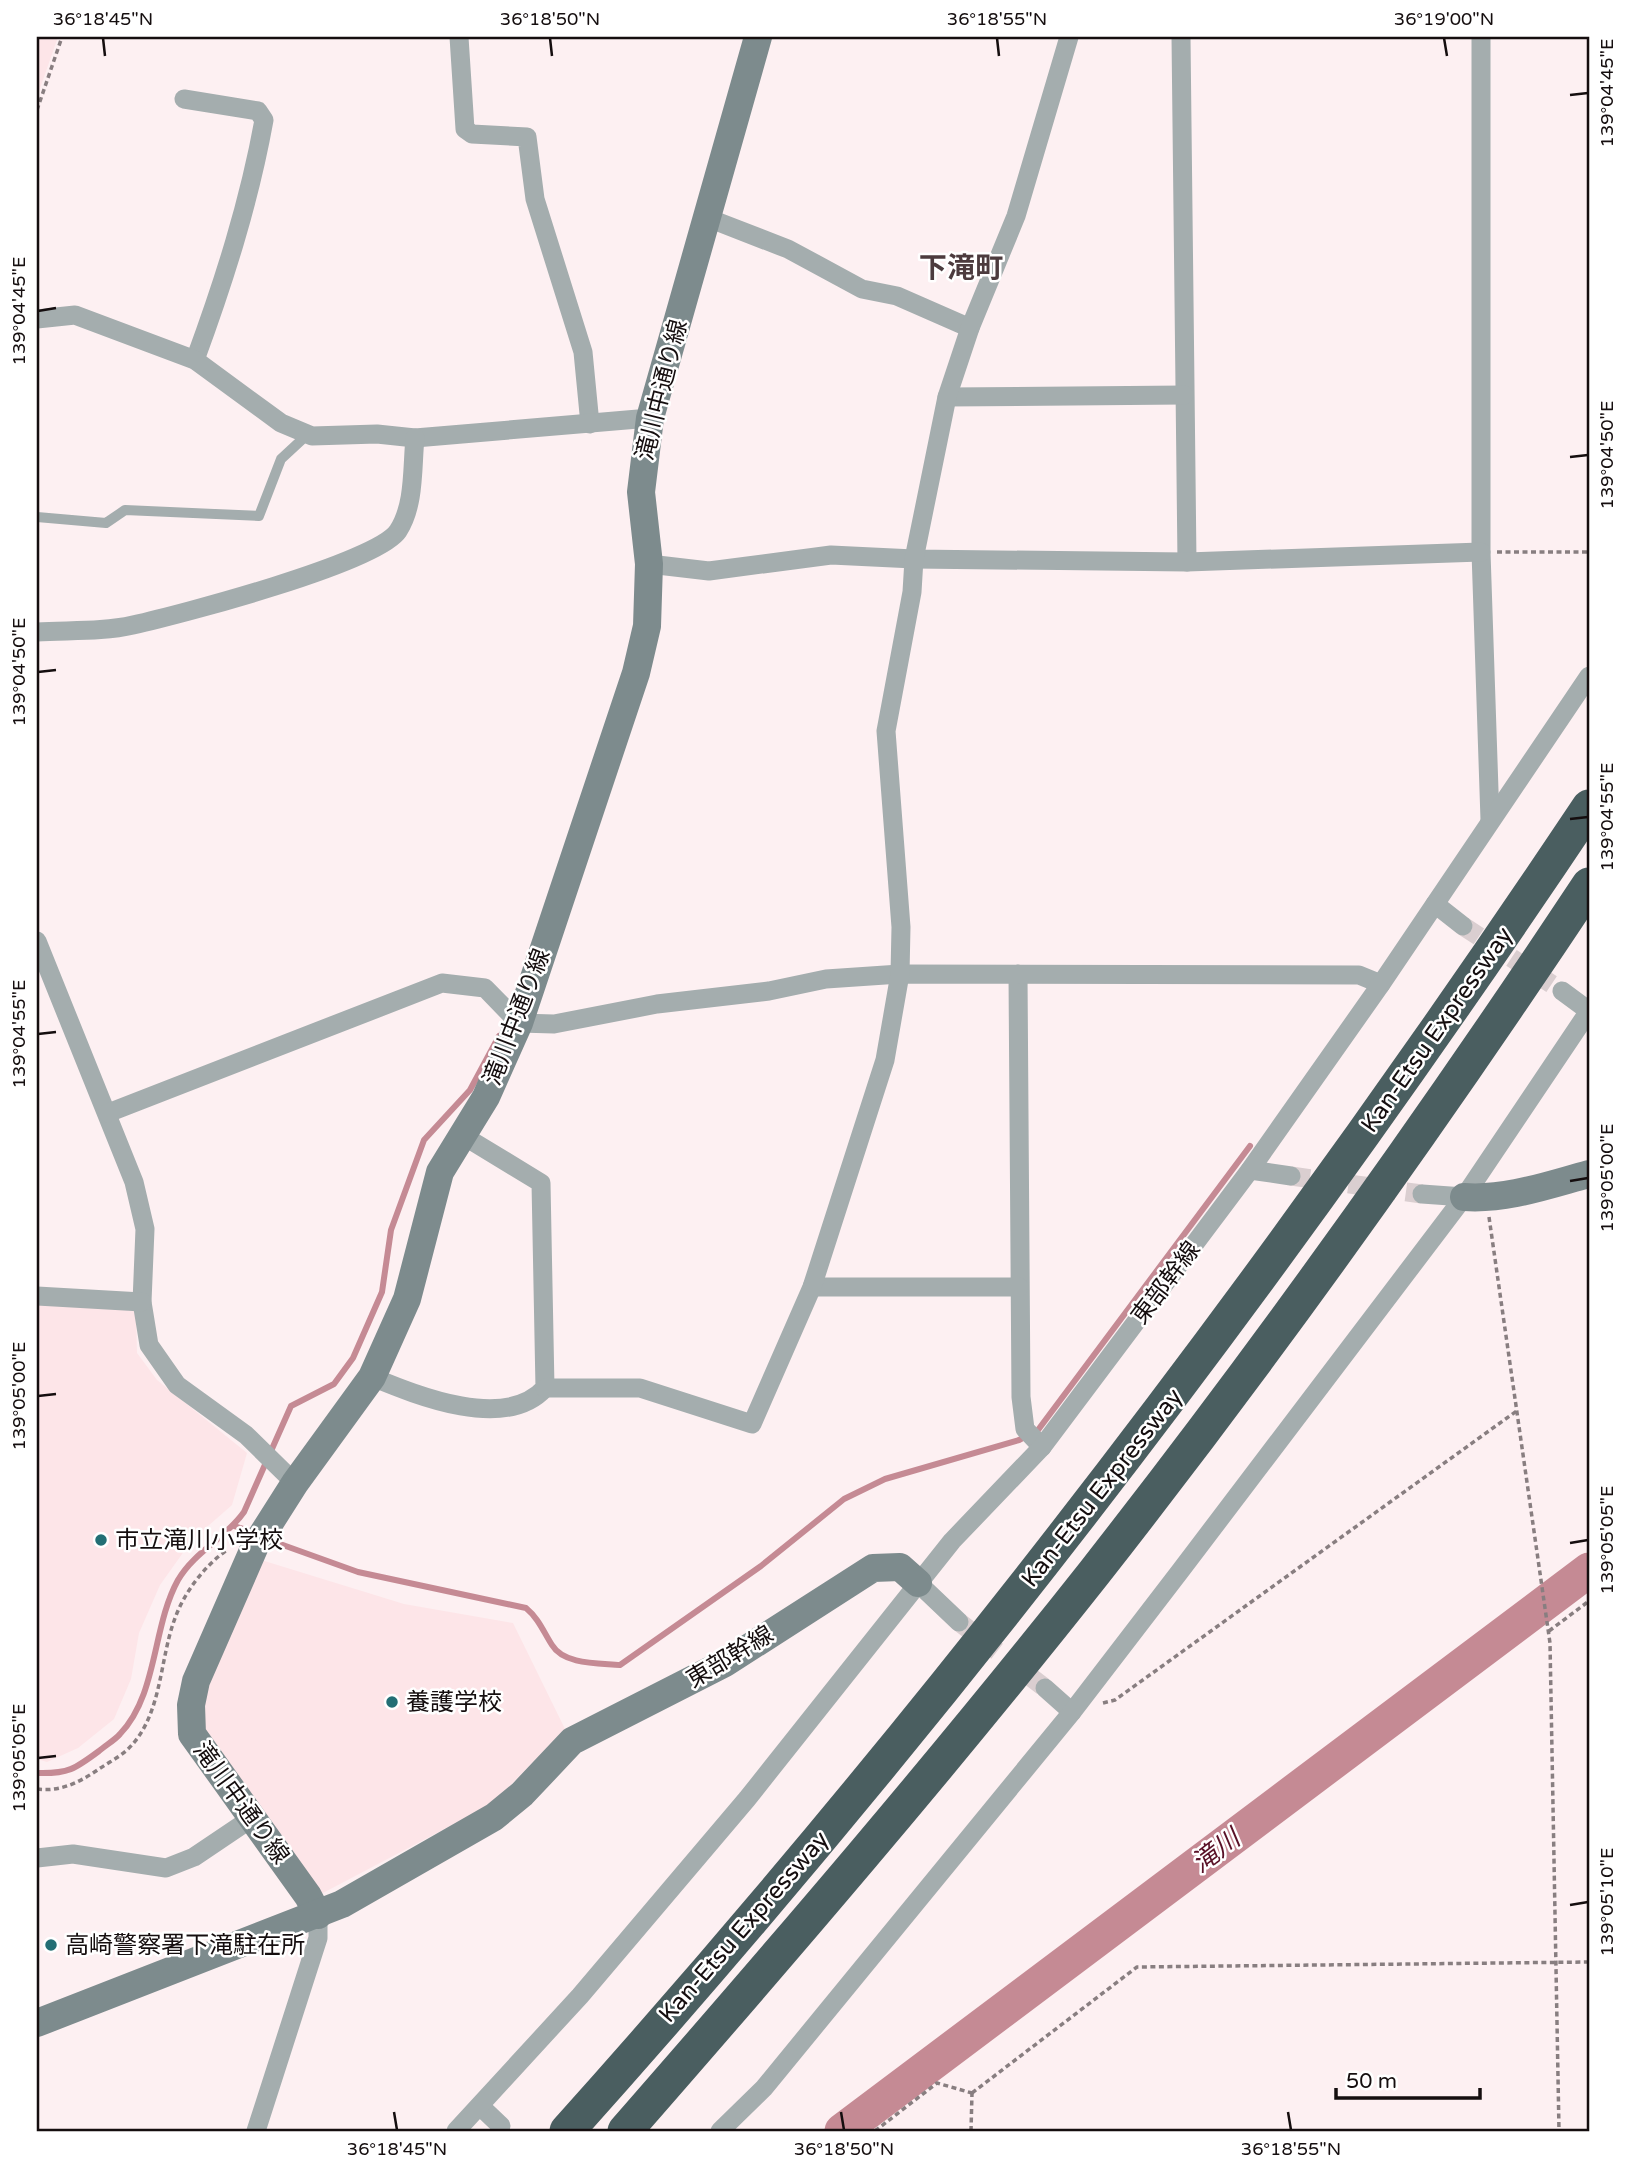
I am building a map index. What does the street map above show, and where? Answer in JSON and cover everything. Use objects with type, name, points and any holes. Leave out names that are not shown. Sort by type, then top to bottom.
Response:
[{"type":"highway","name":"Kan-Etsu Expressway","points":[[567,2131],[763,1909],[934,1701],[1155,1420],[1328,1188],[1589,807]]},
{"type":"highway","name":"Kan-Etsu Expressway","points":[[625,2131],[799,1933],[1094,1572],[1229,1396],[1372,1199],[1589,885]]},
{"type":"street","points":[[459,37],[465,129],[472,134],[527,138],[535,199],[583,352],[590,424]]},
{"type":"street","name":"滝川中通り線","points":[[318,1915],[192,1734],[191,1704],[196,1681],[260,1539],[295,1483],[372,1377],[407,1298],[440,1172],[486,1097],[519,1023],[635,673],[647,626],[649,564],[641,492],[650,418],[758,37]]},
{"type":"street","points":[[545,1388],[640,1388],[752,1424],[812,1287],[885,1060],[900,974],[900,884],[886,731],[912,592],[914,559],[947,397],[970,328],[1016,216],[1069,37]]},
{"type":"street","points":[[1181,37],[1187,562]]},
{"type":"street","points":[[1481,37],[1481,552],[1490,820]]},
{"type":"street","points":[[184,99],[258,111],[264,120],[256,167],[234,253],[195,360]]},
{"type":"street","points":[[708,218],[788,249],[862,289],[897,296],[970,328]]},
{"type":"street","points":[[37,319],[75,316],[195,360],[281,423],[308,434],[415,438],[650,418]]},
{"type":"street","points":[[947,397],[1184,395]]},
{"type":"street","points":[[37,632],[131,626],[282,583],[379,549],[397,532],[409,505],[415,438]]},
{"type":"street","points":[[649,564],[709,570],[831,555],[914,559],[1187,562],[1481,552]]},
{"type":"street","name":"東部幹線","points":[[37,2023],[318,1915],[494,1817],[522,1794],[572,1741],[725,1663],[862,1574],[883,1566],[900,1567],[918,1583],[1250,1170],[1381,984],[1589,676]]},
{"type":"street","points":[[1435,904],[1463,926]]},
{"type":"street","points":[[37,942],[43,976],[108,1112],[134,1182],[145,1229],[142,1302],[149,1345],[177,1385],[267,1455],[295,1483]]},
{"type":"street","points":[[108,1112],[442,983],[485,988],[519,1023],[554,1024],[657,1004],[769,991],[826,979],[900,974],[1359,975],[1381,984]]},
{"type":"street","points":[[1018,974],[1021,1397],[1034,1438]]},
{"type":"street","points":[[720,2131],[764,2088],[1072,1712],[1475,1197],[1589,1011],[1562,991]]},
{"type":"street","points":[[372,1377],[426,1399],[475,1409],[513,1405],[539,1395],[545,1388],[541,1183],[462,1135]]},
{"type":"street","points":[[1250,1170],[1291,1175]]},
{"type":"street","points":[[1422,1194],[1475,1197],[1589,1174]]},
{"type":"street","points":[[812,1287],[1019,1287]]},
{"type":"street","points":[[37,1296],[142,1302]]},
{"type":"street","points":[[456,2131],[580,1996],[747,1799],[918,1583],[959,1622]]},
{"type":"street","points":[[1045,1688],[1072,1712]]},
{"type":"street","points":[[37,1858],[73,1854],[166,1868],[194,1857],[252,1818]]},
{"type":"street","points":[[256,2131],[318,1938],[318,1915]]},
{"type":"street","points":[[481,2106],[501,2126]]},
{"type":"lane","points":[[37,517],[106,523],[125,510],[259,516],[281,459],[308,434]]},
{"type":"path","points":[[37,110],[62,37]]},
{"type":"path","points":[[1481,552],[1589,552]]},
{"type":"path","points":[[1475,1197],[1518,1410],[1549,1631],[1558,1963],[1559,2131]]},
{"type":"path","points":[[1072,1712],[1115,1700],[1518,1410]]},
{"type":"path","points":[[37,1789],[46,1790],[77,1784],[127,1749],[142,1730],[156,1700],[174,1620],[188,1592],[212,1560],[236,1543],[260,1539]]},
{"type":"path","points":[[1549,1631],[1589,1601]]},
{"type":"path","points":[[972,2093],[1137,1967],[1589,1962]]},
{"type":"path","points":[[875,2131],[937,2083],[972,2093]]},
{"type":"path","points":[[971,2131],[972,2093]]},
{"type":"shaded area","points":[[37,37],[58,37],[37,97]]},
{"type":"shaded area","points":[[37,1305],[131,1306],[136,1312],[137,1353],[157,1380],[247,1453],[232,1505],[192,1540],[160,1585],[139,1633],[131,1679],[114,1719],[78,1748],[47,1762],[37,1759]]},
{"type":"shaded area","points":[[258,1559],[404,1604],[513,1623],[565,1729],[492,1804],[321,1894],[205,1739],[205,1689]]},
{"type":"waterway","points":[[37,1773],[56,1773],[77,1766],[116,1738],[132,1718],[148,1680],[163,1618],[178,1580],[193,1561],[244,1512],[291,1406],[334,1384],[353,1358],[382,1292],[391,1230],[424,1140],[470,1090],[499,1036]]},
{"type":"waterway","points":[[269,1540],[358,1572],[526,1608],[558,1652],[573,1660],[620,1665],[761,1566],[844,1499],[885,1479],[1019,1440],[1038,1430],[1250,1146]]},
{"type":"waterway","points":[[234,1526],[253,1532]]},
{"type":"waterway","name":"滝川","points":[[842,2131],[1589,1570]]},
{"type":"tunnel","points":[[1463,926],[1562,991]]},
{"type":"tunnel","points":[[1291,1176],[1422,1194]]},
{"type":"tunnel","points":[[959,1622],[1045,1688]]},
{"type":"place","name":"市立滝川小学校","points":[[101,1540]]},
{"type":"place","name":"養護学校","points":[[392,1702]]},
{"type":"place","name":"高崎警察署下滝駐在所","points":[[51,1945]]},
{"type":"district","name":"下滝町","points":[[961,268]]}]
